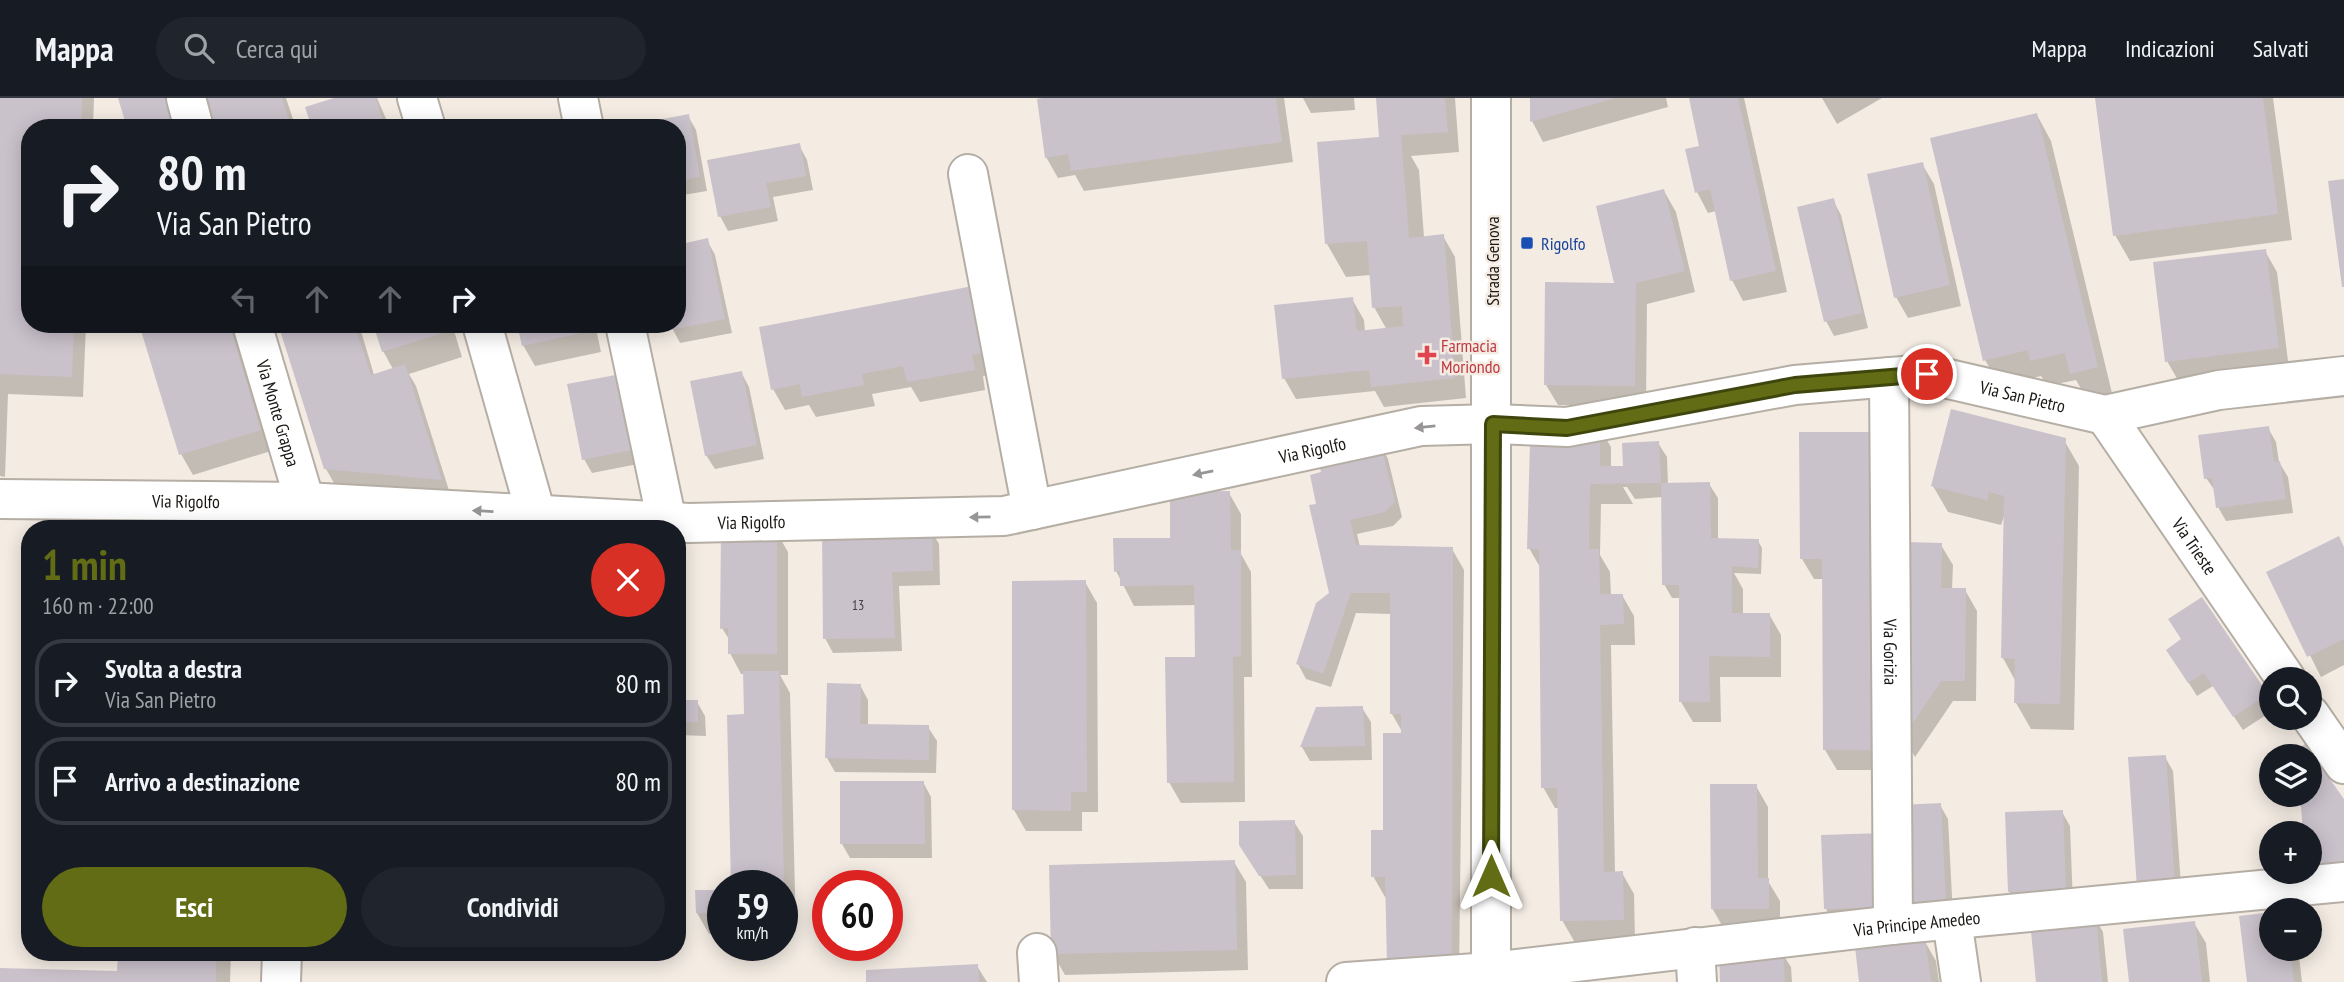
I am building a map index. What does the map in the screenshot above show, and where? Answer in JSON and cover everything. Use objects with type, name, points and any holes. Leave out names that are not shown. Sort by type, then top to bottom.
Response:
[{"type":"street","points":[[186,98],[192,119]]},
{"type":"street","points":[[417,98],[423,119]]},
{"type":"street","points":[[578,98],[582,119]]},
{"type":"street","name":"Strada Genova","points":[[1491,977],[1492,98]]},
{"type":"street","points":[[968,174],[1032,510]]},
{"type":"street","name":"Via Monte Grappa","points":[[254,333],[304,515]]},
{"type":"street","points":[[485,333],[536,514]]},
{"type":"street","points":[[627,333],[667,520]]},
{"type":"street","name":"Via San Pietro","points":[[1493,424],[1567,428],[1795,385],[1927,374],[2105,415],[2219,390],[2344,376]]},
{"type":"street","name":"Via Gorizia","points":[[1889,377],[1893,925]]},
{"type":"street","name":"Via Trieste","points":[[2105,415],[2278,667]]},
{"type":"street","name":"Via Rigolfo","points":[[686,522],[1004,516],[1421,426],[1493,424]]},
{"type":"street","name":"Via Rigolfo","points":[[0,499],[304,515],[536,514],[634,520]]},
{"type":"street","points":[[2320,730],[2344,764]]},
{"type":"street","name":"Via Principe Amedeo","points":[[1346,982],[1491,977],[1696,964],[1893,925],[2344,882]]},
{"type":"street","points":[[1952,920],[1961,982]]},
{"type":"street","points":[[281,982],[282,961]]},
{"type":"building","points":[[0,98],[82,98],[81,119],[21,119],[21,333],[74,333],[72,377],[0,374]]},
{"type":"building","points":[[118,98],[175,98],[181,119],[124,119]]},
{"type":"building","points":[[207,98],[282,98],[288,119],[213,119]]},
{"type":"building","points":[[334,98],[376,98],[382,119],[309,119],[305,107]]},
{"type":"building","points":[[1276,98],[1282,142],[1071,171],[1068,154],[1045,158],[1037,99]]},
{"type":"building","points":[[1376,98],[1445,98],[1448,132],[1401,135],[1409,238],[1444,234],[1455,378],[1371,387],[1369,370],[1282,379],[1274,305],[1353,297],[1357,331],[1403,326],[1402,306],[1372,308],[1367,241],[1325,244],[1317,142],[1379,137]]},
{"type":"building","points":[[1530,98],[1612,98],[1612,99],[1530,122]]},
{"type":"building","points":[[1689,98],[1738,98],[1776,271],[1730,281],[1710,189],[1695,193],[1685,149],[1699,146]]},
{"type":"building","points":[[2095,98],[2263,98],[2278,214],[2113,236]]},
{"type":"building","points":[[2037,113],[2098,367],[2070,374],[2065,353],[2030,361],[2028,350],[1983,361],[1930,138]]},
{"type":"building","points":[[689,114],[700,177],[686,179],[686,119],[663,119]]},
{"type":"building","points":[[800,143],[806,176],[766,183],[771,207],[718,217],[707,160]]},
{"type":"building","points":[[1923,162],[1950,285],[1894,298],[1867,174]]},
{"type":"building","points":[[2344,179],[2344,287],[2342,287],[2328,181]]},
{"type":"building","points":[[1664,189],[1685,271],[1636,283],[1635,386],[1544,385],[1545,282],[1614,283],[1596,206]]},
{"type":"building","points":[[1834,198],[1862,313],[1824,322],[1797,207]]},
{"type":"building","points":[[708,238],[725,319],[686,327],[686,243]]},
{"type":"building","points":[[2266,249],[2279,348],[2165,362],[2153,262]]},
{"type":"building","points":[[983,284],[995,351],[972,355],[975,370],[907,382],[903,366],[862,374],[864,385],[802,397],[800,384],[771,390],[759,327]]},
{"type":"building","points":[[142,333],[232,333],[261,430],[179,455]]},
{"type":"building","points":[[281,333],[357,333],[371,375],[405,364],[442,480],[324,469]]},
{"type":"building","points":[[376,333],[443,333],[382,352]]},
{"type":"building","points":[[519,333],[582,333],[522,346]]},
{"type":"building","points":[[742,371],[757,445],[705,456],[690,381]]},
{"type":"building","points":[[621,374],[636,449],[582,460],[567,384]]},
{"type":"building","points":[[1951,409],[2066,438],[2060,704],[2014,703],[2015,659],[2001,658],[2004,496],[1989,492],[1987,500],[1931,486]]},
{"type":"building","points":[[1600,425],[1600,466],[1623,466],[1622,443],[1659,441],[1661,483],[1590,484],[1589,549],[1599,549],[1600,594],[1623,594],[1624,624],[1600,625],[1604,872],[1623,871],[1624,920],[1560,921],[1557,788],[1541,788],[1539,549],[1527,549],[1530,442]]},
{"type":"building","points":[[2269,426],[2274,462],[2280,461],[2286,499],[2216,508],[2212,478],[2204,479],[2198,435]]},
{"type":"building","points":[[1799,432],[1875,432],[1881,750],[1823,750],[1822,559],[1800,559]]},
{"type":"building","points":[[1380,442],[1395,502],[1385,512],[1350,520],[1356,545],[1453,547],[1452,963],[1387,964],[1385,877],[1371,877],[1371,830],[1383,830],[1383,733],[1401,733],[1401,714],[1390,714],[1390,593],[1351,593],[1323,674],[1296,664],[1316,603],[1329,593],[1309,505],[1316,504],[1310,475],[1321,472],[1317,457]]},
{"type":"building","points":[[1710,482],[1711,538],[1759,539],[1758,568],[1732,566],[1732,613],[1770,613],[1770,657],[1709,656],[1710,702],[1679,702],[1679,585],[1662,585],[1661,483]]},
{"type":"building","points":[[1230,491],[1231,550],[1241,550],[1241,656],[1233,657],[1234,782],[1167,783],[1165,657],[1195,657],[1194,585],[1120,586],[1120,571],[1114,572],[1113,538],[1170,538],[1170,492]]},
{"type":"building","points":[[932,528],[933,571],[892,572],[895,638],[823,639],[822,529]]},
{"type":"building","points":[[721,529],[777,530],[777,654],[728,654],[728,628],[720,629]]},
{"type":"building","points":[[2339,536],[2344,547],[2344,639],[2307,657],[2266,572]]},
{"type":"building","points":[[1905,542],[1942,543],[1941,588],[1966,588],[1965,681],[1941,681],[1903,738]]},
{"type":"building","points":[[1086,580],[1087,792],[1071,792],[1071,811],[1012,810],[1012,581]]},
{"type":"building","points":[[2202,597],[2259,681],[2259,700],[2233,717],[2204,673],[2188,683],[2166,650],[2181,639],[2168,619]]},
{"type":"building","points":[[743,671],[779,671],[784,870],[731,870],[727,715],[744,714]]},
{"type":"building","points":[[827,683],[861,684],[860,724],[929,725],[929,760],[825,758]]},
{"type":"building","points":[[686,700],[698,700],[698,722],[686,722]]},
{"type":"building","points":[[1363,706],[1365,746],[1300,747],[1316,707]]},
{"type":"building","points":[[2166,755],[2175,886],[2137,888],[2128,757]]},
{"type":"building","points":[[2322,768],[2344,799],[2344,873],[2322,872],[2322,821],[2302,821],[2301,807],[2322,807]]},
{"type":"building","points":[[840,781],[924,781],[925,844],[840,844]]},
{"type":"building","points":[[1710,784],[1757,784],[1758,878],[1769,878],[1769,909],[1711,909]]},
{"type":"building","points":[[1941,803],[1946,902],[1905,904],[1900,805]]},
{"type":"building","points":[[2063,810],[2066,890],[2008,892],[2005,812]]},
{"type":"building","points":[[1295,820],[1296,875],[1259,876],[1239,845],[1239,821]]},
{"type":"building","points":[[1882,833],[1884,907],[1824,909],[1821,835]]},
{"type":"building","points":[[1235,860],[1237,950],[1051,954],[1049,865]]},
{"type":"building","points":[[695,890],[707,890],[707,913],[696,913]]},
{"type":"building","points":[[2259,914],[2259,961],[2292,961],[2294,982],[2247,982],[2239,916]]},
{"type":"building","points":[[2096,916],[2102,982],[2036,982],[2030,922]]},
{"type":"building","points":[[2195,921],[2202,982],[2129,982],[2123,929]]},
{"type":"building","points":[[1925,938],[1931,982],[1859,982],[1855,947]]},
{"type":"building","points":[[1783,951],[1785,982],[1720,982],[1719,955]]},
{"type":"building","points":[[118,961],[216,961],[216,982],[0,982],[0,968],[117,971]]},
{"type":"building","points":[[978,964],[979,982],[866,982],[866,970]]},
{"type":"place","name":"Rigolfo","points":[[1527,243]]},
{"type":"place","name":"Farmacia Moriondo","points":[[1427,355]]},
{"type":"route","points":[[1491,876],[1493,424],[1567,428],[1795,385],[1927,374]]}]
